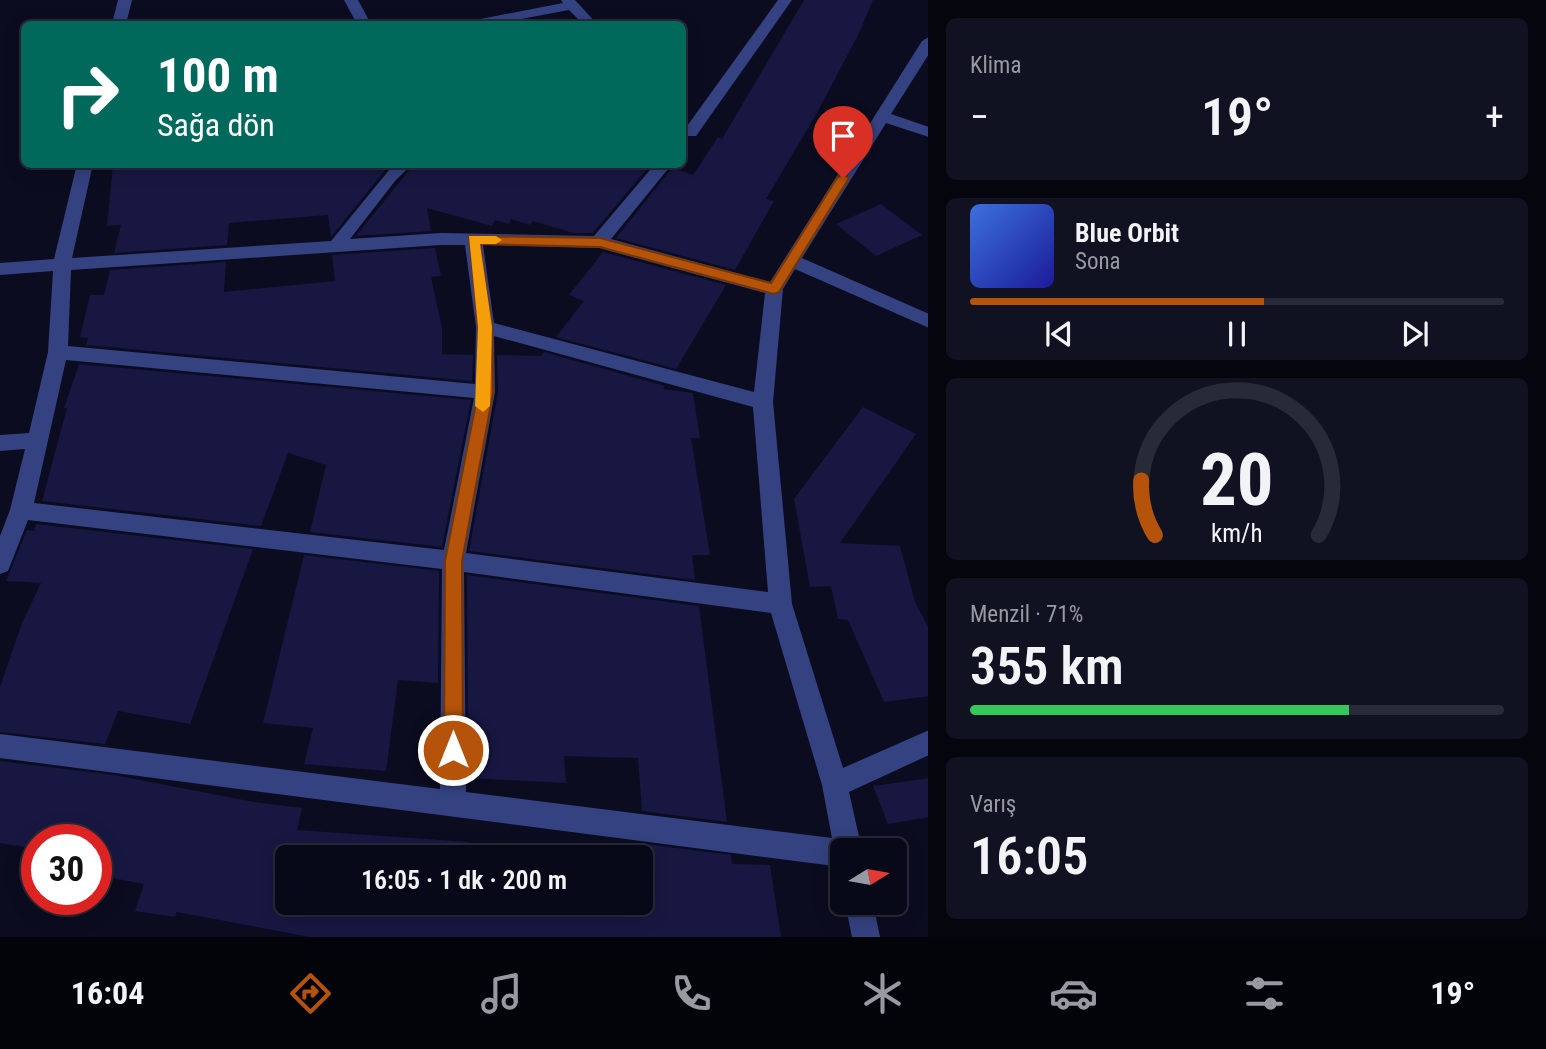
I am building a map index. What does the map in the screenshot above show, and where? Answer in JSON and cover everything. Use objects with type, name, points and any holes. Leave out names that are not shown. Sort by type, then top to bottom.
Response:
[{"type":"street","points":[[120,21],[125,0]]},
{"type":"street","points":[[351,0],[362,21]]},
{"type":"street","points":[[686,132],[785,0]]},
{"type":"street","points":[[489,21],[570,3],[587,21]]},
{"type":"street","points":[[846,838],[835,785],[780,604],[763,402],[774,289],[928,41]]},
{"type":"street","points":[[882,116],[928,133]]},
{"type":"street","points":[[0,564],[21,510],[58,352],[62,264],[84,168]]},
{"type":"street","points":[[336,246],[389,177],[399,168]]},
{"type":"street","points":[[600,243],[661,168]]},
{"type":"street","points":[[0,269],[473,239],[600,243],[774,289]]},
{"type":"street","points":[[453,803],[453,561],[485,393],[485,327],[473,239]]},
{"type":"street","points":[[792,261],[928,322]]},
{"type":"street","points":[[485,327],[763,402]]},
{"type":"street","points":[[58,352],[485,393]]},
{"type":"street","points":[[0,443],[37,440]]},
{"type":"street","points":[[21,510],[453,561],[780,604]]},
{"type":"street","points":[[835,785],[928,742]]},
{"type":"street","points":[[0,746],[830,851]]},
{"type":"street","points":[[861,915],[866,937]]},
{"type":"building","points":[[804,0],[873,0],[859,33],[817,113],[766,199],[774,201],[735,270],[616,238],[672,168],[693,175],[718,137],[722,139]]},
{"type":"building","points":[[113,168],[387,168],[331,237],[328,215],[229,223],[227,245],[114,253],[121,225],[107,226]]},
{"type":"building","points":[[411,168],[648,168],[593,233],[573,233],[533,221],[530,225],[511,219],[509,224],[495,220],[492,226],[427,208],[431,231],[356,236]]},
{"type":"building","points":[[881,204],[922,235],[876,256],[836,224]]},
{"type":"building","points":[[435,248],[441,276],[431,277],[442,328],[442,354],[473,355],[472,381],[86,345],[88,338],[80,337],[90,295],[104,295],[110,270],[226,262],[224,292],[335,281],[332,255]]},
{"type":"building","points":[[603,252],[726,285],[676,369],[556,337],[584,301],[569,295]]},
{"type":"building","points":[[544,352],[665,386],[663,389],[693,393],[700,438],[691,438],[710,555],[692,555],[695,580],[469,551],[498,392],[497,355],[541,356]]},
{"type":"building","points":[[79,364],[471,400],[442,547],[310,532],[326,465],[288,453],[261,526],[42,501],[67,408],[64,408]]},
{"type":"building","points":[[863,407],[916,434],[840,543],[900,546],[915,602],[928,627],[928,696],[884,702],[848,620],[838,619],[831,586],[810,587],[794,499]]},
{"type":"building","points":[[36,524],[253,549],[190,724],[118,711],[105,744],[0,732],[0,687],[22,623],[41,583],[6,581],[27,530],[34,531]]},
{"type":"building","points":[[304,555],[439,571],[438,683],[398,680],[386,771],[304,764],[313,728],[263,723]]},
{"type":"building","points":[[467,575],[699,606],[727,822],[642,811],[638,758],[564,756],[566,783],[468,778]]},
{"type":"building","points":[[0,761],[114,775],[254,802],[302,808],[297,830],[469,842],[469,845],[275,845],[275,915],[653,915],[653,845],[731,855],[732,864],[770,865],[781,937],[310,937],[177,912],[175,917],[135,911],[144,884],[112,878],[112,824],[21,824],[21,846],[0,843]]},
{"type":"building","points":[[928,778],[928,817],[888,824],[873,786]]},
{"type":"slow traffic","points":[[483,406],[485,327],[473,239],[496,240]]},
{"type":"route","points":[[453,750],[453,561],[485,393],[485,327],[473,239],[600,243],[774,289],[843,178]]}]
